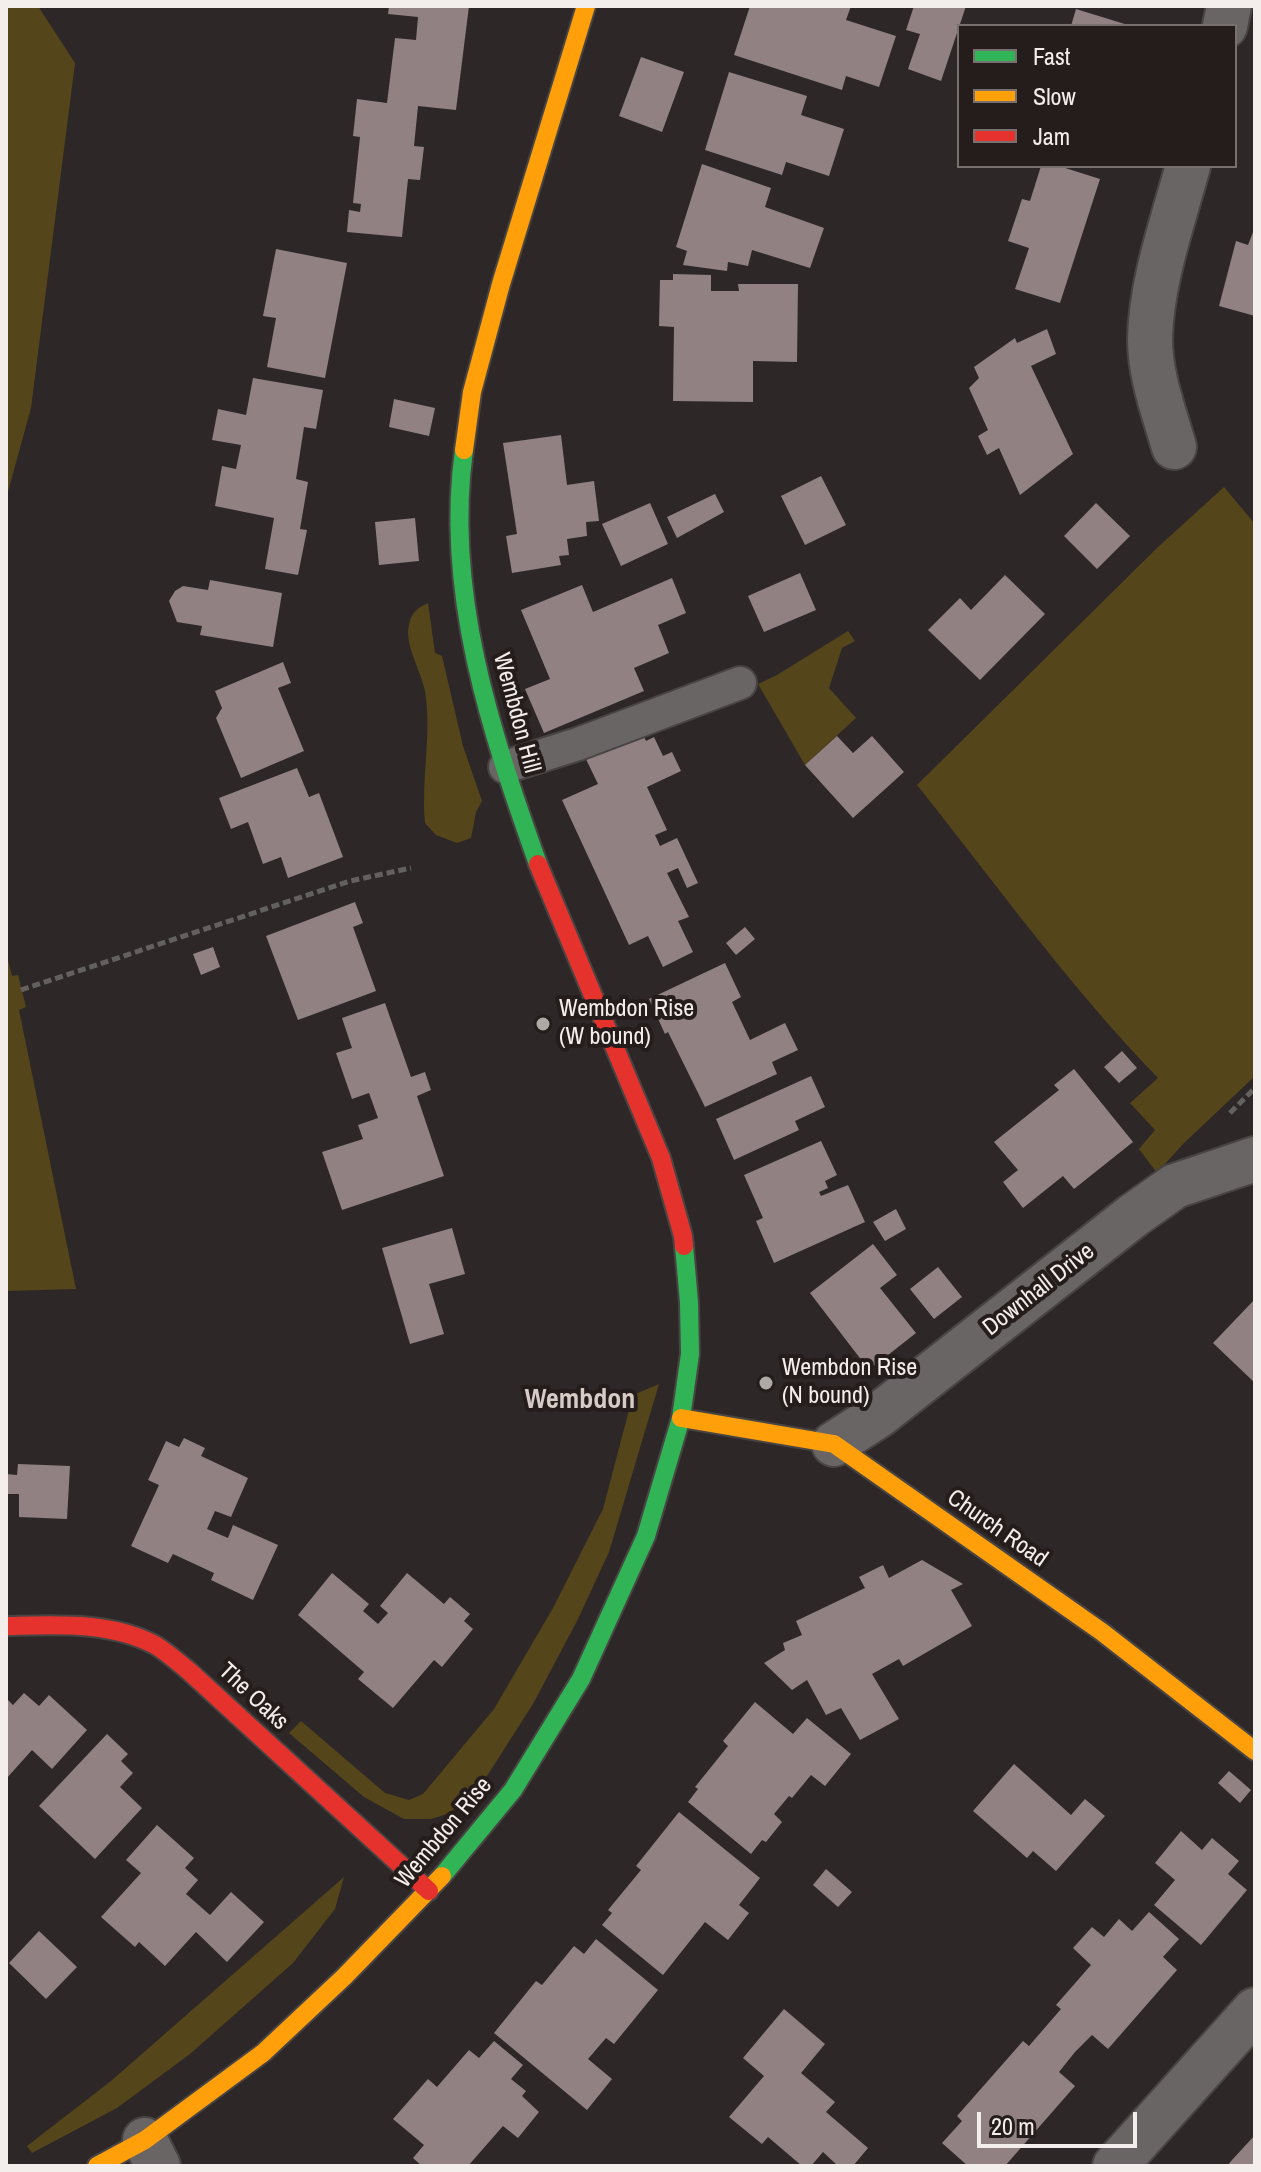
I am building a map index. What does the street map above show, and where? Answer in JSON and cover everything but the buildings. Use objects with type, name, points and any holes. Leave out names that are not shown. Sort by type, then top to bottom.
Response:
[{"type":"main road","name":"Wembdon Hill","points":[[586,6],[501,284],[472,392],[459,486],[461,575],[480,683],[505,767],[547,888],[661,1158],[683,1236],[690,1354],[681,1418]]},
{"type":"main road","name":"Church Road","points":[[681,1418],[834,1444],[1102,1632],[1255,1751]]},
{"type":"main road","name":"Wembdon Rise","points":[[97,2166],[152,2153],[263,2053],[429,1891],[513,1790],[581,1679],[646,1536],[681,1418]]},
{"type":"main road","name":"The Oaks","points":[[6,1626],[84,1625],[119,1632],[155,1645],[190,1672],[429,1891]]},
{"type":"street","points":[[1174,447],[1155,380],[1150,341],[1154,295],[1187,168]]},
{"type":"street","name":"Downhall Drive","points":[[834,1444],[879,1415],[1175,1186],[1255,1159]]},
{"type":"street","points":[[1115,2166],[1255,2010]]},
{"type":"lane","points":[[505,767],[578,744],[740,683]]},
{"type":"path","points":[[21,990],[350,881],[411,868]]},
{"type":"shaded area","points":[[6,6],[38,6],[75,63],[31,408],[6,499]]},
{"type":"shaded area","points":[[1224,487],[1255,524],[1255,1076],[1157,1173],[1139,1149],[1155,1130],[1130,1103],[1158,1078],[1064,971],[917,785],[1158,547]]},
{"type":"shaded area","points":[[428,603],[435,653],[442,656],[463,746],[482,801],[476,812],[471,838],[457,843],[436,835],[425,823],[427,708],[408,632],[413,614]]},
{"type":"shaded area","points":[[848,631],[855,641],[842,648],[829,688],[856,718],[805,765],[758,684]]},
{"type":"shaded area","points":[[6,952],[12,976],[18,975],[26,1007],[19,1010],[76,1289],[6,1291]]},
{"type":"shaded area","points":[[659,1384],[609,1552],[578,1619],[533,1704],[487,1776],[450,1813],[431,1819],[404,1819],[364,1797],[289,1733],[301,1721],[385,1793],[409,1800],[423,1794],[494,1709],[553,1608],[603,1509],[633,1395]]},
{"type":"shaded area","points":[[344,1877],[335,1909],[293,1963],[190,2054],[117,2108],[32,2153],[27,2146],[111,2081]]},
{"type":"traffic: fast","points":[[464,450],[460,503],[466,609],[489,712],[538,864]]},
{"type":"traffic: fast","points":[[442,1876],[513,1790],[581,1679],[646,1536],[681,1418],[690,1354],[684,1246]]},
{"type":"traffic: slow","points":[[464,450],[472,392],[501,284],[586,6]]},
{"type":"traffic: slow","points":[[681,1418],[834,1444],[1102,1632],[1255,1751]]},
{"type":"traffic: slow","points":[[97,2166],[145,2140],[263,2053],[344,1977],[442,1876]]},
{"type":"traffic: jam","points":[[538,864],[661,1158],[684,1246]]},
{"type":"traffic: jam","points":[[6,1626],[101,1628],[138,1637],[159,1648],[190,1672],[429,1891]]},
{"type":"place","name":"Wembdon Rise (W bound)","points":[[543,1024]]},
{"type":"place","name":"Wembdon Rise (N bound)","points":[[766,1383]]},
{"type":"district","name":"Wembdon","points":[[580,1400]]}]
